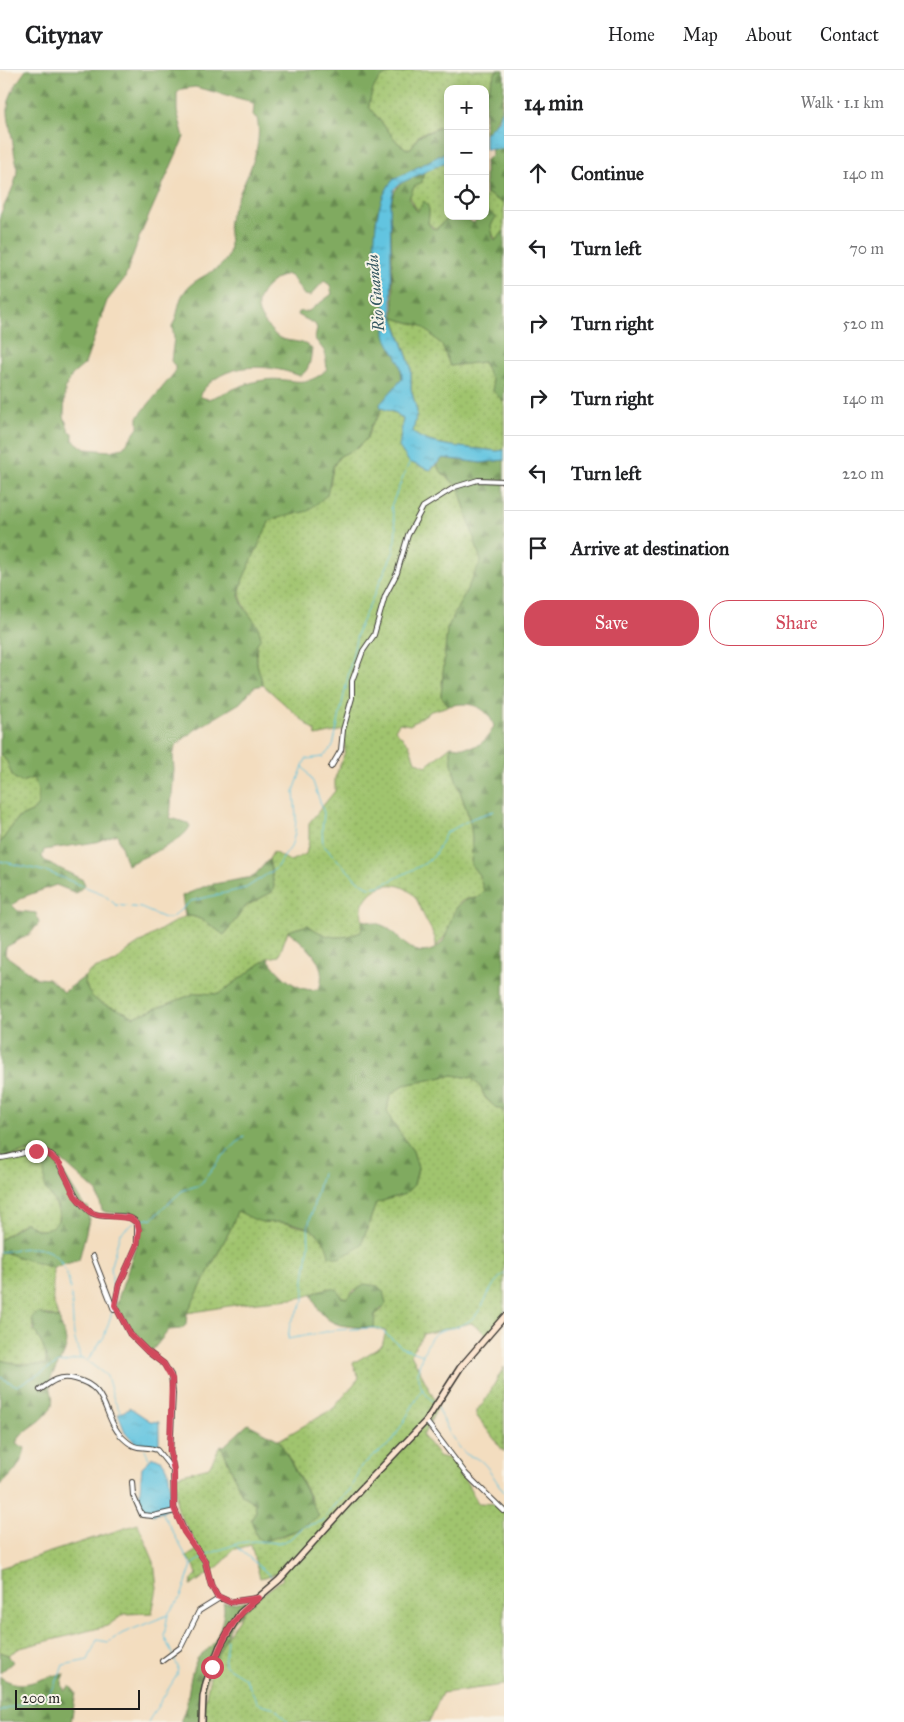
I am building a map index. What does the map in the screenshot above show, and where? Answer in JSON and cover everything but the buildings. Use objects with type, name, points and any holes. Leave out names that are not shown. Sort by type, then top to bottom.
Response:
[{"type":"main road","points":[[202,1722],[204,1691],[220,1646],[240,1613],[279,1580],[361,1489],[426,1422],[460,1368],[504,1317]]},
{"type":"street","points":[[331,767],[340,752],[343,730],[352,698],[352,680],[363,651],[374,635],[386,592],[397,573],[408,535],[423,507],[455,487],[478,480],[504,481]]},
{"type":"street","points":[[0,1158],[36,1151],[46,1152],[60,1164],[75,1196],[90,1212],[98,1215],[130,1218],[137,1223],[139,1230],[137,1245],[116,1294],[115,1305],[118,1316]]},
{"type":"street","points":[[93,1256],[109,1301],[118,1316],[130,1334],[164,1364],[171,1375],[173,1393],[170,1451],[174,1471],[175,1511],[184,1532],[202,1554],[211,1585],[220,1598],[230,1602],[259,1598]]},
{"type":"street","points":[[40,1390],[56,1378],[66,1377],[81,1380],[95,1387],[122,1436],[137,1448],[158,1450],[174,1471]]},
{"type":"street","points":[[426,1422],[466,1474],[504,1512]]},
{"type":"street","points":[[132,1482],[133,1495],[142,1515],[153,1516],[175,1511]]},
{"type":"street","points":[[162,1661],[181,1647],[199,1610],[220,1598]]},
{"type":"green space","points":[[26,70],[409,70],[389,74],[380,79],[372,92],[369,107],[398,143],[407,149],[411,148],[419,136],[444,126],[444,153],[393,180],[388,187],[376,221],[378,286],[387,314],[385,323],[400,361],[402,379],[381,404],[380,414],[371,426],[367,438],[357,448],[340,456],[333,466],[327,495],[308,511],[270,520],[243,579],[239,595],[243,606],[258,626],[261,638],[256,645],[257,664],[263,685],[254,687],[240,703],[195,730],[176,745],[173,755],[174,770],[170,818],[188,823],[190,826],[180,838],[127,865],[117,834],[96,842],[44,850],[42,857],[45,861],[83,880],[85,885],[76,893],[56,885],[23,897],[12,905],[18,911],[36,913],[39,923],[30,934],[6,947],[5,955],[37,978],[49,979],[64,992],[84,977],[86,987],[96,1000],[134,1017],[196,993],[219,994],[268,958],[277,971],[290,982],[304,989],[319,989],[321,971],[319,963],[309,949],[288,931],[308,925],[321,933],[340,937],[361,932],[363,920],[386,927],[410,948],[422,952],[438,947],[444,940],[453,914],[458,906],[466,901],[477,898],[484,891],[479,875],[471,865],[472,841],[470,824],[454,774],[451,746],[472,747],[482,743],[494,726],[487,713],[482,709],[463,704],[449,706],[441,696],[447,629],[481,561],[458,486],[442,473],[437,465],[443,458],[481,463],[504,460],[504,1111],[495,1107],[485,1097],[480,1086],[471,1078],[453,1075],[404,1085],[390,1095],[387,1111],[392,1122],[413,1151],[418,1168],[414,1185],[405,1194],[376,1203],[361,1246],[340,1258],[329,1256],[323,1240],[312,1230],[296,1224],[260,1221],[237,1211],[231,1228],[187,1313],[186,1325],[181,1329],[169,1330],[151,1352],[129,1330],[115,1308],[143,1224],[130,1215],[102,1210],[97,1192],[60,1159],[61,1169],[84,1206],[88,1207],[89,1220],[79,1260],[53,1268],[0,1251],[0,1240],[26,1222],[36,1229],[43,1230],[51,1227],[59,1219],[56,1203],[45,1190],[44,1159],[48,1151],[32,1150],[0,1158],[0,843],[18,818],[32,812],[38,805],[38,790],[33,778],[21,782],[13,777],[7,762],[0,753],[0,216],[13,187],[17,166],[8,116],[9,100]],"holes":[[[195,87],[249,101],[254,105],[253,116],[257,118],[259,131],[250,170],[229,220],[229,253],[218,268],[193,283],[183,294],[172,326],[174,338],[171,361],[175,366],[175,372],[138,417],[138,428],[123,448],[110,451],[85,449],[73,440],[73,433],[69,431],[64,416],[65,388],[72,375],[85,364],[107,301],[125,278],[139,238],[184,137],[177,111],[177,93],[182,89]],[[286,274],[292,277],[304,295],[310,296],[324,281],[330,285],[332,294],[309,311],[299,312],[298,315],[315,324],[317,328],[315,339],[325,352],[327,369],[319,376],[304,381],[273,379],[257,381],[208,399],[201,397],[200,394],[210,383],[221,375],[233,370],[260,367],[300,376],[304,373],[309,364],[312,349],[300,342],[278,337],[271,330],[258,309],[261,295],[271,283]]]},
{"type":"green space","points":[[409,70],[497,70],[489,87],[489,85],[444,85],[444,126],[419,135],[411,148],[407,149],[398,143],[369,107],[372,92],[380,79],[389,74]]},
{"type":"green space","points":[[497,70],[504,70],[502,105],[496,121],[489,130],[489,87]]},
{"type":"green space","points":[[491,148],[504,149],[504,204],[489,195],[489,157],[492,154]]},
{"type":"green space","points":[[444,163],[444,220],[446,220],[436,229],[428,223],[429,210],[420,209],[418,212],[409,195],[423,178],[423,172]]},
{"type":"green space","points":[[423,172],[422,182],[414,187],[409,198],[417,212],[424,201],[428,205],[428,223],[432,228],[437,229],[446,220],[468,220],[474,223],[476,220],[489,220],[489,212],[496,217],[491,225],[493,238],[496,240],[504,231],[504,402],[493,391],[492,380],[483,362],[450,366],[442,345],[422,326],[394,318],[390,205],[398,187],[410,178]]},
{"type":"green space","points":[[489,195],[504,204],[504,231],[496,240],[491,231]]},
{"type":"green space","points":[[394,318],[422,326],[442,345],[450,366],[483,362],[492,380],[493,391],[504,402],[504,450],[465,448],[440,444],[419,437],[413,432],[417,411],[411,389],[411,367]]},
{"type":"green space","points":[[381,408],[396,413],[403,419],[400,438],[409,462],[430,470],[437,465],[442,473],[458,486],[482,561],[447,629],[441,696],[449,706],[431,711],[410,725],[399,723],[395,730],[409,744],[415,761],[426,766],[451,746],[454,774],[470,824],[472,841],[471,865],[479,875],[484,891],[477,898],[463,900],[457,906],[449,930],[436,947],[436,941],[415,897],[403,887],[396,885],[381,886],[369,895],[364,902],[362,909],[362,932],[334,937],[321,933],[308,925],[288,931],[279,956],[268,958],[219,994],[196,993],[134,1017],[96,1000],[86,987],[84,977],[91,971],[115,962],[146,939],[175,921],[187,916],[201,920],[224,935],[246,906],[272,892],[274,886],[269,859],[273,852],[290,861],[306,854],[309,841],[309,823],[335,791],[335,778],[345,752],[344,730],[316,736],[315,731],[263,685],[257,664],[256,645],[261,638],[259,631],[244,606],[240,585],[270,520],[278,518],[330,485],[333,467],[340,456],[357,448],[370,432],[371,426],[380,414]]},
{"type":"green space","points":[[0,753],[7,762],[13,777],[21,782],[33,778],[38,790],[38,805],[32,812],[18,818],[0,843]]},
{"type":"green space","points":[[269,859],[274,886],[272,892],[246,906],[224,935],[200,919],[185,916],[182,896],[208,885],[253,877]]},
{"type":"green space","points":[[453,1075],[471,1078],[480,1086],[485,1098],[495,1107],[504,1111],[504,1317],[488,1335],[471,1323],[423,1334],[411,1354],[438,1406],[423,1436],[439,1456],[459,1462],[462,1474],[478,1503],[499,1504],[504,1510],[504,1685],[442,1693],[429,1722],[200,1722],[215,1655],[247,1606],[283,1579],[280,1573],[260,1578],[251,1545],[232,1550],[219,1566],[191,1586],[192,1580],[197,1574],[194,1565],[186,1557],[196,1551],[198,1547],[177,1509],[175,1476],[209,1467],[221,1445],[242,1495],[255,1503],[256,1511],[251,1520],[278,1538],[297,1530],[311,1499],[279,1440],[333,1409],[359,1378],[353,1363],[382,1346],[386,1331],[374,1328],[375,1315],[383,1309],[355,1289],[347,1298],[321,1290],[308,1296],[187,1313],[231,1228],[237,1211],[263,1222],[280,1222],[310,1229],[319,1234],[327,1243],[361,1246],[376,1203],[405,1194],[414,1185],[418,1168],[413,1151],[392,1122],[387,1111],[390,1095],[404,1085]]},
{"type":"green space","points":[[39,1149],[48,1151],[45,1190],[57,1208],[58,1221],[49,1229],[41,1230],[23,1224],[0,1240],[0,1158]]},
{"type":"green space","points":[[0,1251],[53,1268],[53,1301],[59,1319],[47,1314],[32,1328],[46,1356],[45,1365],[18,1364],[0,1360]]},
{"type":"green space","points":[[364,1284],[378,1286],[383,1291],[386,1304],[375,1315],[374,1328],[336,1324],[322,1314],[312,1295],[322,1290],[331,1289],[338,1290],[341,1297],[347,1298]]},
{"type":"green space","points":[[38,1313],[59,1319],[66,1347],[51,1379],[53,1401],[51,1407],[45,1416],[24,1433],[16,1443],[25,1448],[22,1460],[0,1486],[0,1360],[18,1364],[45,1365],[46,1354],[35,1330],[32,1317]]},
{"type":"green space","points":[[504,1367],[504,1452],[476,1415],[476,1410],[483,1404]]},
{"type":"green space","points":[[248,1424],[279,1440],[319,1516],[297,1530],[263,1542],[257,1537],[251,1520],[256,1511],[255,1503],[242,1495],[221,1445],[224,1446]]},
{"type":"green space","points":[[138,1524],[154,1562],[157,1588],[152,1613],[124,1614],[107,1626],[20,1648],[8,1655],[0,1652],[0,1568]]},
{"type":"green space","points":[[257,1599],[233,1621],[205,1683],[200,1722],[180,1722],[186,1706],[194,1666],[197,1659],[211,1646],[216,1637],[223,1618],[223,1603]]},
{"type":"green space","points":[[0,1652],[8,1655],[13,1662],[0,1673]]},
{"type":"green space","points":[[64,1674],[62,1683],[64,1691],[70,1686],[76,1693],[71,1722],[0,1722],[0,1677],[9,1682],[25,1684]]},
{"type":"water","points":[[504,105],[504,149],[489,149],[489,130],[498,121]]},
{"type":"water","points":[[444,153],[444,163],[399,184],[394,189],[390,205],[392,314],[411,367],[411,389],[417,411],[413,432],[429,441],[440,444],[497,451],[504,450],[504,460],[481,463],[443,458],[430,470],[409,462],[399,447],[403,419],[396,413],[381,408],[380,404],[402,379],[400,364],[385,333],[387,314],[378,284],[375,258],[377,216],[386,191],[393,180]]},
{"type":"water","points":[[129,1407],[150,1421],[159,1422],[159,1444],[138,1446],[125,1432],[118,1414],[129,1409]]},
{"type":"water","points":[[153,1457],[165,1464],[168,1470],[171,1506],[163,1512],[153,1515],[143,1510],[139,1501],[142,1467]]},
{"type":"waterway","points":[[0,861],[48,872],[103,894],[116,905],[141,908],[164,918],[171,918],[191,901],[246,888],[275,869],[291,847],[295,833],[294,791],[304,763],[306,759],[323,757],[333,746],[358,630],[394,551],[396,528],[391,506],[410,461]]},
{"type":"waterway","points":[[303,766],[313,782],[324,813],[323,845],[357,880],[369,887],[380,886],[424,864],[434,856],[446,833],[473,818],[494,811]]},
{"type":"waterway","points":[[137,1221],[153,1218],[183,1190],[200,1185],[221,1158],[244,1136]]},
{"type":"waterway","points":[[322,1173],[308,1227],[309,1245],[304,1279],[304,1301],[290,1323],[288,1339],[335,1330],[375,1328],[380,1329],[403,1348],[423,1355]]},
{"type":"waterway","points":[[114,1303],[111,1265],[120,1234],[134,1222]]},
{"type":"waterway","points":[[0,1252],[38,1248],[50,1252],[58,1258],[68,1278],[74,1335],[80,1358]]},
{"type":"waterway","points":[[435,1403],[423,1390],[418,1378],[418,1370],[427,1346],[436,1333],[465,1324],[474,1317],[494,1284],[504,1274]]},
{"type":"waterway","points":[[88,1360],[104,1337],[112,1312]]},
{"type":"waterway","points":[[0,1377],[17,1386],[57,1364],[83,1358],[107,1376],[114,1400],[121,1413]]},
{"type":"waterway","points":[[148,1722],[177,1675],[178,1667],[164,1636],[168,1614],[181,1597],[192,1565],[206,1555],[239,1543],[254,1541],[280,1543],[290,1539],[302,1527],[323,1521],[334,1505],[350,1490],[361,1466],[392,1442],[423,1388]]},
{"type":"waterway","points":[[438,1407],[449,1432],[457,1444],[466,1454],[484,1464],[504,1492]]},
{"type":"waterway","points":[[145,1449],[149,1459]]},
{"type":"waterway","points":[[163,1514],[191,1565]]},
{"type":"waterway","points":[[236,1546],[276,1581]]},
{"type":"waterway","points":[[0,1712],[40,1699],[46,1695],[58,1679],[63,1665],[88,1660],[97,1640],[108,1642],[123,1633],[168,1615]]},
{"type":"waterway","points":[[227,1640],[224,1665],[245,1678],[258,1703],[275,1708],[288,1722]]},
{"type":"route","points":[[36,1151],[46,1152],[60,1164],[75,1196],[90,1212],[98,1215],[130,1218],[137,1223],[139,1230],[137,1245],[119,1285],[115,1305],[118,1316],[130,1334],[164,1364],[172,1379],[170,1451],[174,1471],[175,1511],[184,1532],[202,1554],[211,1585],[217,1596],[223,1601],[230,1602],[259,1598],[242,1610],[233,1621],[212,1667]]},
{"type":"water label","name":"Rio Guandu","points":[[375,293]]}]
